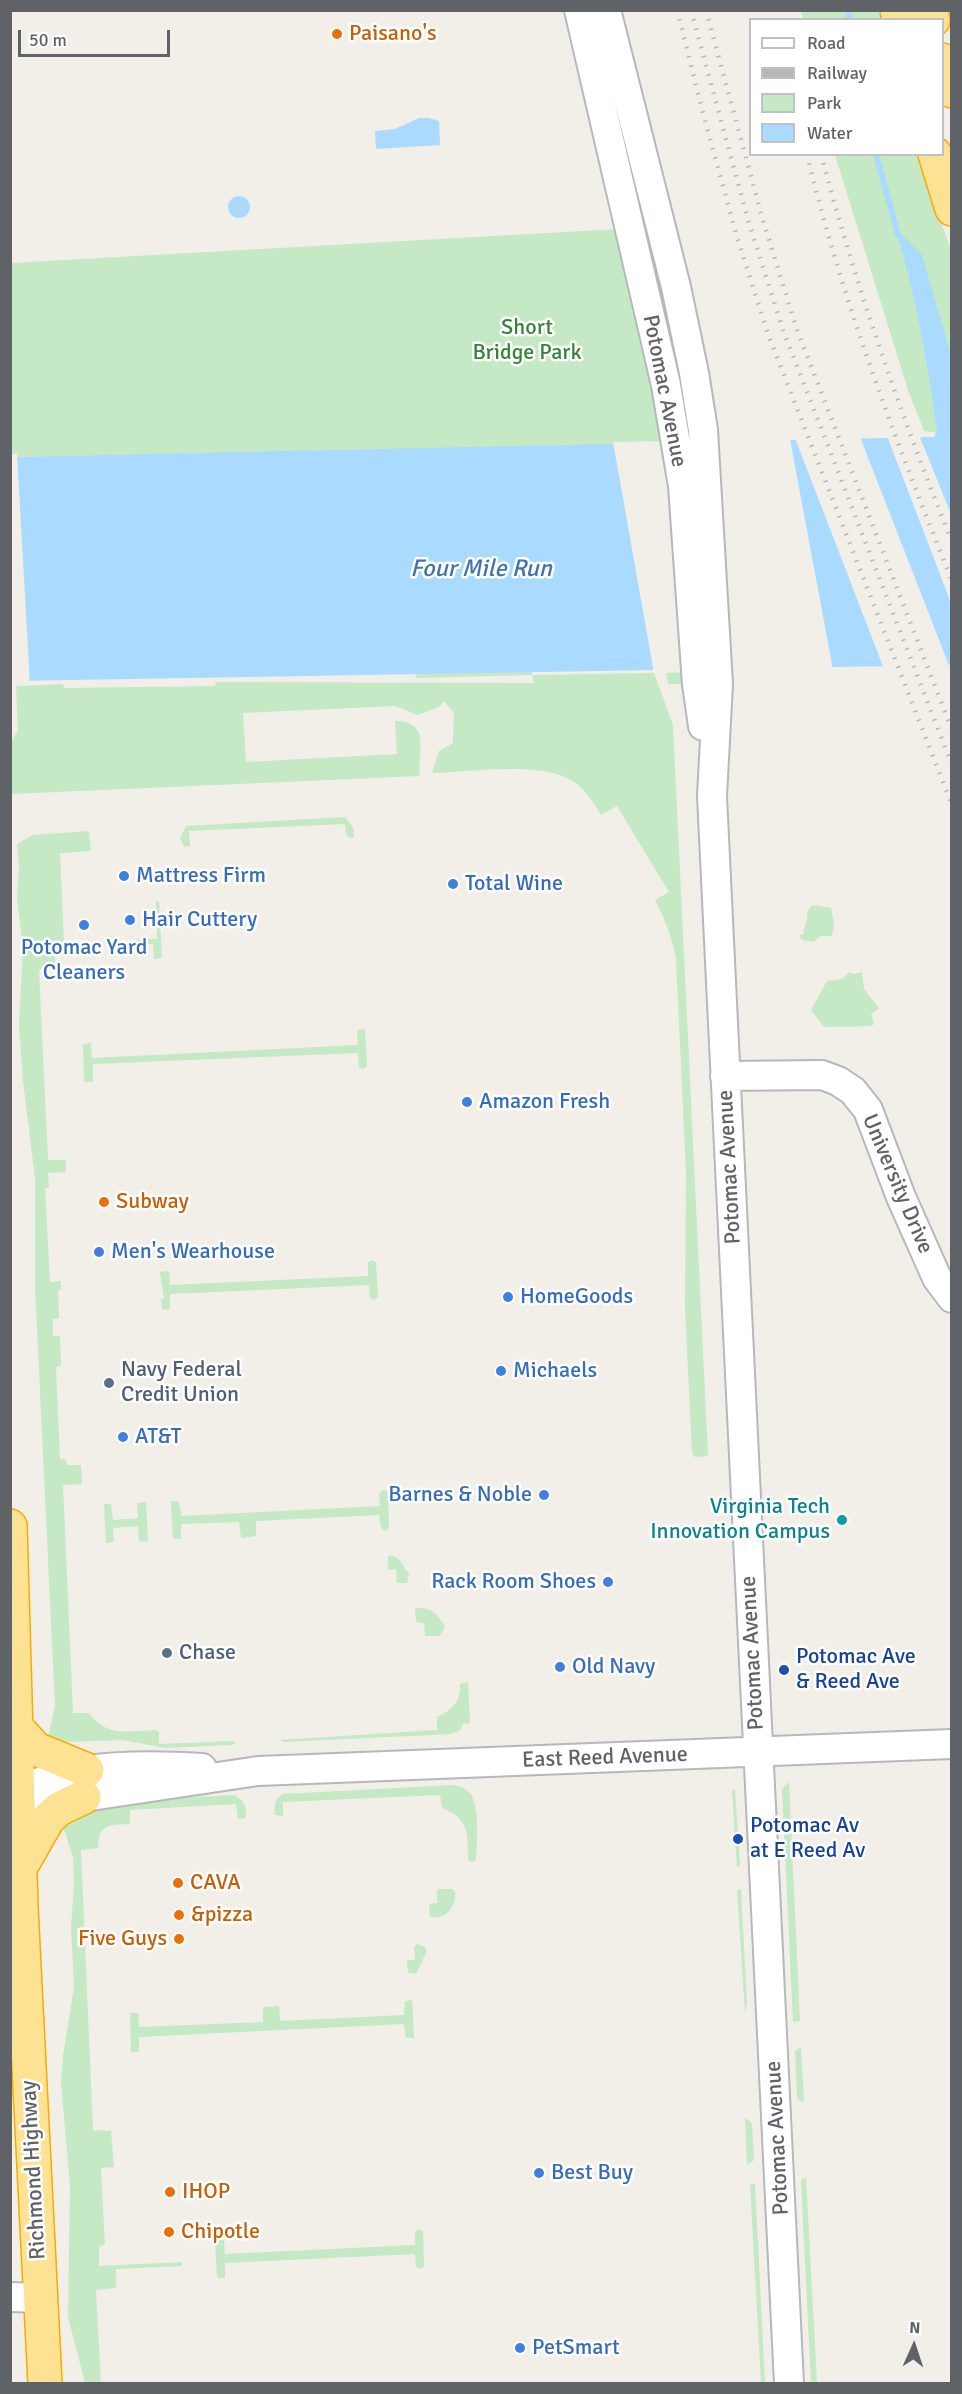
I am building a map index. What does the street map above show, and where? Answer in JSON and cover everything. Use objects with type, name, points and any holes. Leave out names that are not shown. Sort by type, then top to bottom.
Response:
[{"type":"highway","points":[[944,67],[951,91]]},
{"type":"highway","points":[[936,156],[951,209]]},
{"type":"highway","name":"Richmond Highway","points":[[10,1526],[26,2298],[45,2384]]},
{"type":"highway","points":[[14,1743],[36,1749],[86,1783],[15,1853]]},
{"type":"street","name":"Potomac Avenue","points":[[579,10],[656,339],[674,430],[707,684]]},
{"type":"street","name":"Potomac Avenue","points":[[606,10],[676,287],[703,430],[707,684],[711,778],[789,2384]]},
{"type":"street","name":"University Drive","points":[[725,1076],[822,1075],[838,1081],[853,1091],[868,1110],[901,1197],[932,1268],[940,1285],[951,1298]]},
{"type":"street","name":"East Reed Avenue","points":[[16,1791],[37,1799],[86,1783],[258,1772],[951,1744]]},
{"type":"green space","points":[[801,11],[884,11],[886,18],[803,18]]},
{"type":"green space","points":[[835,156],[920,156],[951,250],[951,434],[924,431],[908,390]]},
{"type":"green space","name":"Short Bridge Park","points":[[619,229],[662,444],[685,684],[668,684],[627,445],[495,448],[532,675],[416,678],[375,450],[11,457],[11,263]]},
{"type":"green space","points":[[654,673],[673,725],[708,1456],[695,1457],[692,1453],[685,1308],[686,1172],[676,959],[668,929],[655,900],[669,892],[617,806],[601,815],[576,783],[558,774],[542,771],[504,769],[432,773],[439,751],[453,743],[454,713],[444,701],[439,707],[418,715],[395,706],[243,713],[246,762],[397,754],[395,721],[407,722],[414,726],[420,740],[420,776],[11,794],[10,744],[18,730],[16,686],[63,684],[64,688],[215,686],[216,682],[534,683],[532,675]]},
{"type":"green space","points":[[345,817],[354,829],[354,838],[346,834],[345,824],[189,831],[190,846],[184,847],[180,838],[186,826]]},
{"type":"green space","points":[[89,831],[91,851],[60,853],[64,943],[78,943],[79,947],[54,948],[56,968],[39,970],[48,1160],[66,1160],[66,1172],[48,1173],[49,1188],[45,1188],[50,1282],[61,1281],[61,1290],[58,1290],[59,1318],[53,1319],[53,1336],[60,1336],[61,1366],[56,1367],[60,1459],[66,1460],[67,1465],[81,1465],[82,1484],[63,1485],[73,1713],[89,1713],[96,1721],[111,1730],[127,1732],[155,1730],[159,1732],[159,1744],[234,1741],[232,1745],[165,1748],[123,1740],[64,1742],[48,1738],[55,1706],[35,1287],[35,1178],[23,1081],[19,1025],[23,947],[17,898],[19,867],[17,844],[33,835]]},
{"type":"green space","points":[[159,901],[162,958],[154,959],[153,944],[135,945],[135,940],[157,939],[156,902]]},
{"type":"green space","points":[[812,905],[831,908],[834,923],[832,936],[821,936],[814,942],[802,940],[799,935],[803,935],[807,912]]},
{"type":"green space","points":[[849,972],[853,974],[862,972],[864,989],[879,1008],[871,1014],[874,1023],[872,1026],[824,1027],[811,1010],[827,981],[843,979]]},
{"type":"green space","points":[[365,1030],[367,1066],[363,1069],[359,1067],[358,1053],[93,1064],[93,1082],[84,1082],[83,1044],[91,1043],[92,1058],[358,1045],[357,1031]]},
{"type":"green space","points":[[372,1260],[376,1262],[378,1297],[374,1300],[370,1298],[369,1285],[170,1294],[170,1309],[162,1310],[161,1299],[164,1299],[160,1272],[169,1271],[170,1285],[368,1276],[368,1262]]},
{"type":"green space","points":[[384,1490],[388,1492],[389,1528],[386,1531],[381,1528],[379,1515],[256,1521],[256,1536],[241,1538],[239,1522],[181,1524],[181,1539],[173,1539],[171,1501],[179,1501],[181,1516],[380,1506],[379,1493]]},
{"type":"green space","points":[[146,1502],[148,1541],[139,1542],[138,1526],[113,1528],[114,1542],[106,1543],[104,1504],[111,1504],[113,1520],[138,1518],[137,1503]]},
{"type":"green space","points":[[390,1555],[398,1558],[409,1574],[407,1583],[397,1583],[396,1569],[388,1570]]},
{"type":"green space","points":[[415,1609],[431,1611],[440,1619],[445,1626],[440,1636],[425,1636],[424,1623],[416,1622]]},
{"type":"green space","points":[[468,1682],[470,1722],[469,1724],[464,1723],[460,1730],[452,1734],[284,1742],[280,1740],[437,1730],[437,1717],[454,1705],[459,1696],[460,1684]]},
{"type":"green space","points":[[789,1782],[800,2021],[793,2022],[782,1789]]},
{"type":"green space","points":[[453,1785],[468,1791],[475,1806],[476,1860],[472,1862],[468,1860],[465,1828],[457,1817],[442,1808],[440,1795],[283,1802],[283,1816],[275,1815],[275,1803],[283,1794]]},
{"type":"green space","points":[[735,1789],[740,1866],[737,1867],[732,1791]]},
{"type":"green space","points":[[234,1795],[244,1804],[246,1818],[238,1819],[236,1804],[130,1810],[130,1824],[106,1827],[100,1834],[98,1848],[81,1850],[93,2130],[111,2131],[114,2167],[101,2168],[105,2245],[99,2246],[99,2266],[182,2262],[182,2266],[116,2269],[116,2288],[96,2290],[101,2383],[85,2383],[68,2317],[70,2186],[61,2082],[74,1987],[71,1928],[74,1883],[73,1857],[61,1820],[78,1811],[174,1798]]},
{"type":"green space","points":[[439,1889],[452,1889],[455,1892],[454,1903],[445,1915],[430,1917],[429,1904],[437,1903]]},
{"type":"green space","points":[[741,1889],[747,2003],[745,2013],[737,1890]]},
{"type":"green space","points":[[418,1944],[426,1948],[426,1953],[416,1974],[408,1973],[407,1960],[415,1960],[414,1946]]},
{"type":"green space","points":[[412,2000],[414,2038],[406,2038],[404,2024],[139,2037],[139,2052],[131,2052],[130,2013],[138,2013],[139,2027],[263,2022],[263,2007],[279,2006],[280,2021],[404,2015],[405,2001]]},
{"type":"green space","points":[[801,2047],[804,2102],[797,2099],[795,2051]]},
{"type":"green space","points":[[745,2118],[752,2123],[754,2160],[747,2165]]},
{"type":"green space","points":[[806,2177],[817,2383],[811,2383],[801,2180]]},
{"type":"green space","points":[[750,2184],[755,2184],[765,2383],[761,2383]]},
{"type":"green space","points":[[419,2229],[423,2231],[424,2266],[421,2269],[416,2267],[415,2254],[225,2263],[225,2278],[217,2278],[215,2240],[224,2240],[225,2254],[415,2245],[415,2232]]},
{"type":"water","points":[[419,118],[439,121],[440,145],[376,149],[375,131],[395,129]]},
{"type":"water","points":[[239,196],[247,199],[250,207],[247,215],[239,218],[231,215],[228,207],[231,199]]},
{"type":"water","name":"Four Mile Run","points":[[895,228],[922,255],[950,352],[951,665],[11,681],[10,457],[934,437],[937,430],[925,353],[909,278]]},
{"type":"pier","points":[[919,435],[951,514],[951,603],[887,436]]},
{"type":"pier","points":[[860,437],[950,668],[884,669],[795,438]]},
{"type":"pier","points":[[790,439],[833,670],[654,673],[613,442]]},
{"type":"pier","points":[[10,454],[17,454],[30,684],[10,684]]},
{"type":"waterway","points":[[848,10],[849,18]]},
{"type":"waterway","points":[[877,156],[898,235]]},
{"type":"railway","points":[[677,10],[737,237],[768,334],[952,805]]},
{"type":"railway","points":[[691,10],[748,220],[783,330],[952,765]]},
{"type":"railway","points":[[706,10],[762,217],[796,327],[952,730]]},
{"type":"railway","points":[[773,10],[775,18]]},
{"type":"railway","points":[[786,10],[788,18]]},
{"type":"railway","points":[[808,156],[853,317],[952,581]]},
{"type":"railway","points":[[822,156],[880,350],[952,542]]},
{"type":"place","name":"Paisano's","points":[[337,34]]},
{"type":"place","name":"Mattress Firm","points":[[124,876]]},
{"type":"place","name":"Total Wine","points":[[453,884]]},
{"type":"place","name":"Hair Cuttery","points":[[130,920]]},
{"type":"place","name":"Potomac Yard Cleaners","points":[[84,925]]},
{"type":"place","name":"Amazon Fresh","points":[[467,1102]]},
{"type":"place","name":"Subway","points":[[104,1202]]},
{"type":"place","name":"Men's Wearhouse","points":[[99,1252]]},
{"type":"place","name":"HomeGoods","points":[[508,1297]]},
{"type":"place","name":"Michaels","points":[[501,1371]]},
{"type":"place","name":"Navy Federal Credit Union","points":[[109,1383]]},
{"type":"place","name":"AT&T","points":[[123,1437]]},
{"type":"place","name":"Barnes & Noble","points":[[544,1495]]},
{"type":"place","name":"Virginia Tech Innovation Campus","points":[[842,1520]]},
{"type":"place","name":"Rack Room Shoes","points":[[608,1582]]},
{"type":"place","name":"Chase","points":[[167,1653]]},
{"type":"place","name":"Old Navy","points":[[560,1667]]},
{"type":"place","name":"Potomac Ave & Reed Ave","points":[[784,1670]]},
{"type":"place","name":"Potomac Av at E Reed Av","points":[[738,1839]]},
{"type":"place","name":"CAVA","points":[[178,1883]]},
{"type":"place","name":"&pizza","points":[[179,1915]]},
{"type":"place","name":"Five Guys","points":[[179,1939]]},
{"type":"place","name":"Best Buy","points":[[539,2173]]},
{"type":"place","name":"IHOP","points":[[170,2192]]},
{"type":"place","name":"Chipotle","points":[[169,2232]]},
{"type":"place","name":"PetSmart","points":[[520,2348]]}]
